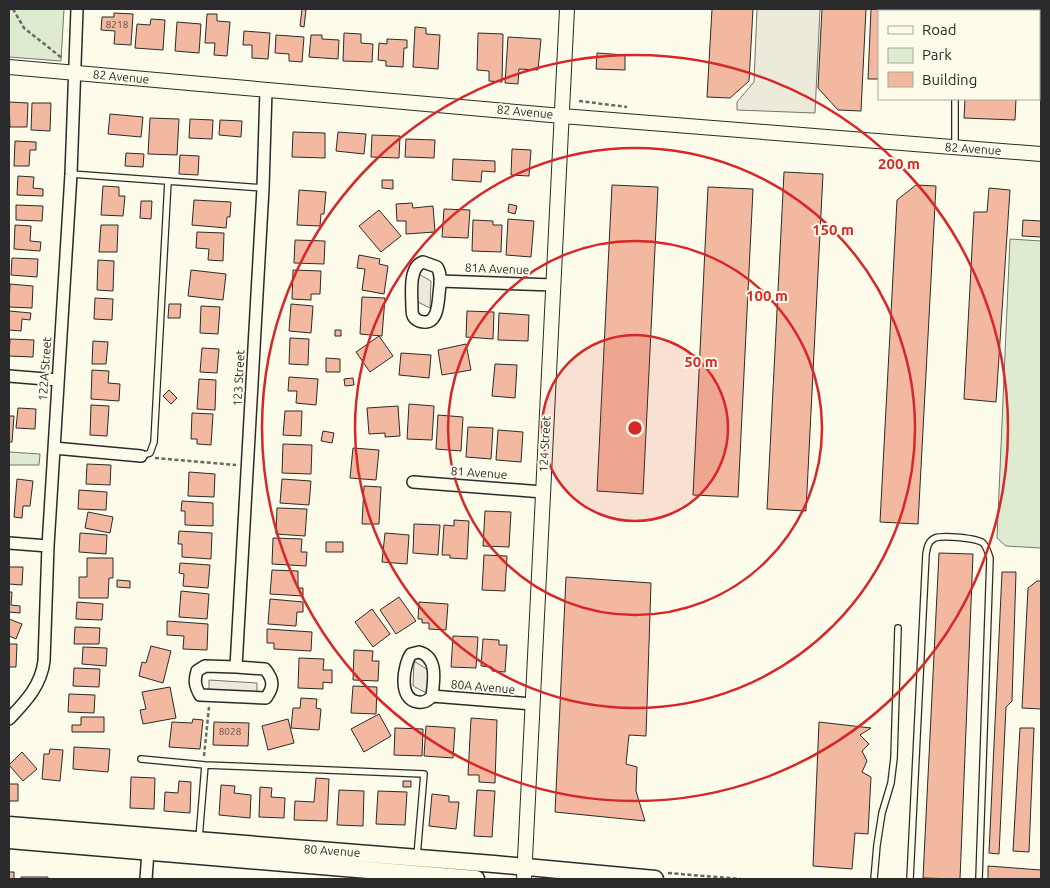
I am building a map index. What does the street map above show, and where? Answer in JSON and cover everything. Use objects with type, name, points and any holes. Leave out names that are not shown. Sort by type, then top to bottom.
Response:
[{"type":"main road","name":"80 Avenue","points":[[9,825],[388,855],[525,873],[655,879]]},
{"type":"main road","name":"80 Avenue","points":[[9,840],[148,851],[334,873],[476,879]]},
{"type":"main road","points":[[148,851],[161,844],[188,846],[198,841]]},
{"type":"main road","points":[[334,873],[349,860],[376,860],[388,855]]},
{"type":"street","name":"122A Street","points":[[9,719],[35,689],[42,670],[71,174],[77,9]]},
{"type":"street","name":"124 Street","points":[[525,873],[567,9]]},
{"type":"street","name":"82 Avenue","points":[[9,67],[562,116],[1041,154]]},
{"type":"street","name":"123 Street","points":[[236,667],[263,188],[266,90]]},
{"type":"street","points":[[423,262],[437,267],[440,281],[436,314],[431,320],[423,322],[417,320],[412,315],[413,271],[416,266],[423,262]]},
{"type":"street","name":"81A Avenue","points":[[440,281],[554,285]]},
{"type":"street","points":[[9,376],[58,380]]},
{"type":"street","points":[[54,448],[141,456]]},
{"type":"street","name":"81 Avenue","points":[[413,482],[543,492]]},
{"type":"street","points":[[9,543],[48,546]]},
{"type":"street","points":[[205,666],[236,667],[265,670],[271,677],[272,691],[266,698],[200,695],[196,688],[197,671],[205,666]]},
{"type":"street","name":"80A Avenue","points":[[432,696],[532,704]]},
{"type":"street","points":[[146,879],[148,851]]},
{"type":"lane","points":[[955,100],[955,148]]},
{"type":"lane","points":[[71,174],[263,188]]},
{"type":"lane","points":[[141,456],[150,453],[154,442],[168,180]]},
{"type":"lane","points":[[910,879],[926,554],[930,541],[944,537],[974,540],[982,543],[990,558],[979,879]]},
{"type":"lane","points":[[874,879],[878,837],[882,813],[891,783],[894,758],[898,628]]},
{"type":"lane","points":[[141,760],[424,774],[417,858]]},
{"type":"lane","points":[[198,841],[204,763]]},
{"type":"path","points":[[12,9],[24,28],[62,58]]},
{"type":"path","points":[[579,101],[636,108]]},
{"type":"path","points":[[153,458],[239,465]]},
{"type":"path","points":[[204,763],[210,702]]},
{"type":"green space","points":[[9,9],[64,9],[61,61],[9,57]]},
{"type":"green space","points":[[1010,239],[1041,241],[1041,548],[1006,546],[997,538]]},
{"type":"green space","points":[[9,452],[40,454],[39,465],[9,465]]},
{"type":"shaded area","points":[[757,9],[820,9],[815,113],[737,110],[737,102],[754,82]]},
{"type":"shaded area","points":[[413,271],[431,281],[430,308],[412,299]]},
{"type":"shaded area","points":[[414,661],[433,673],[432,696],[413,686]]},
{"type":"shaded area","points":[[209,680],[257,683],[257,694],[209,690]]},
{"type":"building","points":[[302,9],[306,10],[304,27],[300,26]]},
{"type":"building","points":[[712,9],[753,9],[749,81],[730,98],[707,97]]},
{"type":"building","points":[[822,9],[866,9],[861,111],[838,110],[818,88]]},
{"type":"building","points":[[871,9],[931,9],[878,10],[878,79],[868,79]]},
{"type":"building","points":[[969,9],[1022,9],[1022,10]]},
{"type":"building","points":[[114,13],[133,14],[131,45],[114,44],[115,31],[101,30],[102,17],[114,17]]},
{"type":"building","points":[[207,14],[217,14],[217,21],[230,22],[227,56],[214,55],[215,43],[205,43]]},
{"type":"building","points":[[151,19],[165,20],[163,50],[135,48],[137,24],[150,25]]},
{"type":"building","points":[[177,22],[201,24],[199,53],[175,51]]},
{"type":"building","points":[[415,27],[426,28],[426,34],[440,35],[438,69],[413,67]]},
{"type":"building","points":[[244,31],[270,33],[268,59],[252,58],[252,45],[243,45]]},
{"type":"building","points":[[344,33],[361,34],[361,43],[373,44],[372,62],[343,61]]},
{"type":"building","points":[[478,33],[503,34],[502,82],[489,81],[489,71],[477,70]]},
{"type":"building","points":[[276,35],[304,37],[302,62],[289,61],[289,54],[275,53]]},
{"type":"building","points":[[311,35],[322,35],[322,39],[339,40],[338,59],[309,57]]},
{"type":"building","points":[[508,37],[541,39],[538,70],[519,69],[518,84],[505,83]]},
{"type":"building","points":[[387,39],[407,40],[407,48],[404,48],[403,67],[386,66],[386,61],[378,60],[379,43],[387,44]]},
{"type":"building","points":[[597,53],[625,55],[625,70],[596,69]]},
{"type":"building","points":[[965,100],[1016,100],[1015,120],[964,118]]},
{"type":"building","points":[[9,102],[28,103],[27,127],[10,127]]},
{"type":"building","points":[[32,103],[51,103],[50,131],[31,130]]},
{"type":"building","points":[[110,114],[143,117],[141,137],[108,134]]},
{"type":"building","points":[[150,118],[179,119],[177,155],[148,154]]},
{"type":"building","points":[[190,119],[213,120],[212,139],[189,138]]},
{"type":"building","points":[[220,120],[242,121],[241,137],[219,135]]},
{"type":"building","points":[[293,132],[325,133],[325,158],[292,157]]},
{"type":"building","points":[[338,132],[366,134],[364,154],[336,151]]},
{"type":"building","points":[[372,135],[400,136],[399,158],[371,157]]},
{"type":"building","points":[[406,139],[435,140],[434,158],[405,157]]},
{"type":"building","points":[[15,141],[36,142],[36,150],[30,150],[29,166],[14,166]]},
{"type":"building","points":[[512,149],[531,150],[529,176],[511,175]]},
{"type":"building","points":[[126,153],[144,154],[143,167],[125,166]]},
{"type":"building","points":[[180,155],[199,156],[198,175],[179,174]]},
{"type":"building","points":[[453,159],[495,161],[495,172],[482,171],[481,182],[452,180]]},
{"type":"building","points":[[784,172],[823,174],[806,511],[767,509]]},
{"type":"building","points":[[18,176],[34,177],[33,188],[43,189],[43,196],[17,195]]},
{"type":"building","points":[[382,180],[393,180],[393,189],[382,188]]},
{"type":"building","points":[[612,185],[658,187],[643,494],[597,491]]},
{"type":"building","points":[[916,185],[936,186],[918,524],[880,522],[897,200]]},
{"type":"building","points":[[103,186],[119,187],[119,196],[125,196],[123,216],[101,215]]},
{"type":"building","points":[[708,187],[753,189],[738,497],[693,495]]},
{"type":"building","points":[[989,188],[1010,190],[996,402],[964,399],[974,212],[987,212]]},
{"type":"building","points":[[299,190],[326,192],[324,214],[321,214],[320,226],[297,225]]},
{"type":"building","points":[[194,200],[231,202],[230,217],[227,217],[226,228],[192,225]]},
{"type":"building","points":[[141,201],[152,201],[151,219],[140,218]]},
{"type":"building","points":[[412,203],[413,208],[433,206],[435,232],[406,234],[406,221],[397,221],[396,204]]},
{"type":"building","points":[[509,204],[517,206],[515,214],[508,212]]},
{"type":"building","points":[[16,205],[43,206],[42,221],[16,220]]},
{"type":"building","points":[[444,209],[470,210],[468,238],[442,237]]},
{"type":"building","points":[[379,210],[401,236],[381,252],[359,226]]},
{"type":"building","points":[[508,219],[534,221],[531,257],[506,255]]},
{"type":"building","points":[[473,220],[493,221],[493,225],[502,225],[501,252],[472,251]]},
{"type":"building","points":[[1023,220],[1041,221],[1041,237],[1022,236]]},
{"type":"building","points":[[15,225],[31,226],[30,241],[41,242],[40,251],[14,249]]},
{"type":"building","points":[[101,225],[118,225],[117,252],[99,252]]},
{"type":"building","points":[[197,232],[224,233],[223,261],[208,260],[209,249],[196,248]]},
{"type":"building","points":[[295,240],[325,241],[324,264],[294,263]]},
{"type":"building","points":[[359,255],[380,259],[379,264],[388,266],[384,294],[362,290],[365,269],[357,268]]},
{"type":"building","points":[[12,258],[38,259],[37,277],[11,275]]},
{"type":"building","points":[[98,260],[114,261],[113,291],[97,290]]},
{"type":"building","points":[[191,270],[226,274],[223,300],[188,296]]},
{"type":"building","points":[[293,270],[321,271],[320,294],[311,294],[311,300],[292,299]]},
{"type":"building","points":[[10,284],[33,286],[32,308],[9,307]]},
{"type":"building","points":[[362,297],[385,298],[382,336],[360,334]]},
{"type":"building","points":[[95,298],[113,299],[112,320],[94,319]]},
{"type":"building","points":[[169,304],[181,304],[180,318],[168,318]]},
{"type":"building","points":[[291,304],[313,306],[311,333],[289,331]]},
{"type":"building","points":[[201,306],[220,307],[218,334],[200,333]]},
{"type":"building","points":[[9,311],[31,313],[30,320],[22,319],[21,331],[9,330]]},
{"type":"building","points":[[467,311],[494,312],[493,339],[466,337]]},
{"type":"building","points":[[499,313],[529,315],[528,341],[498,340]]},
{"type":"building","points":[[335,330],[341,330],[341,336],[335,336]]},
{"type":"building","points":[[379,336],[393,356],[370,372],[356,352]]},
{"type":"building","points":[[290,338],[309,339],[308,365],[289,364]]},
{"type":"building","points":[[10,339],[34,340],[33,357],[9,356]]},
{"type":"building","points":[[93,341],[108,342],[106,364],[92,364]]},
{"type":"building","points":[[466,344],[471,370],[442,375],[438,350]]},
{"type":"building","points":[[202,348],[219,349],[217,373],[200,372]]},
{"type":"building","points":[[401,353],[431,355],[429,378],[399,375]]},
{"type":"building","points":[[326,358],[340,359],[340,372],[326,372]]},
{"type":"building","points":[[495,364],[517,365],[515,398],[492,396]]},
{"type":"building","points":[[92,370],[109,371],[108,383],[120,384],[119,401],[91,399]]},
{"type":"building","points":[[289,377],[318,379],[316,405],[296,403],[297,391],[288,391]]},
{"type":"building","points":[[353,378],[354,385],[345,386],[344,379]]},
{"type":"building","points":[[199,379],[216,380],[215,410],[197,409]]},
{"type":"building","points":[[169,390],[177,398],[171,404],[163,396]]},
{"type":"building","points":[[409,404],[434,406],[432,440],[407,439]]},
{"type":"building","points":[[91,405],[109,406],[107,436],[90,435]]},
{"type":"building","points":[[398,406],[400,436],[385,437],[385,433],[369,434],[367,408]]},
{"type":"building","points":[[18,408],[36,409],[35,429],[16,428]]},
{"type":"building","points":[[285,411],[302,411],[301,436],[283,435]]},
{"type":"building","points":[[192,413],[213,414],[211,445],[197,444],[197,439],[191,439]]},
{"type":"building","points":[[438,415],[463,417],[461,451],[436,449]]},
{"type":"building","points":[[9,416],[14,416],[12,442],[9,442]]},
{"type":"building","points":[[468,427],[493,428],[491,459],[466,457]]},
{"type":"building","points":[[498,430],[523,432],[521,462],[496,460]]},
{"type":"building","points":[[323,431],[334,433],[332,443],[321,441]]},
{"type":"building","points":[[283,444],[312,445],[311,474],[282,473]]},
{"type":"building","points":[[353,448],[379,450],[376,480],[350,478]]},
{"type":"building","points":[[87,464],[111,465],[110,485],[86,484]]},
{"type":"building","points":[[189,472],[215,474],[214,497],[188,496]]},
{"type":"building","points":[[17,479],[33,481],[30,506],[23,506],[22,518],[14,517]]},
{"type":"building","points":[[282,479],[311,481],[309,505],[280,503]]},
{"type":"building","points":[[364,486],[381,487],[379,524],[362,524]]},
{"type":"building","points":[[79,490],[107,492],[106,510],[78,509]]},
{"type":"building","points":[[182,501],[213,503],[213,526],[185,525],[185,511],[181,511]]},
{"type":"building","points":[[277,508],[307,509],[305,536],[276,534]]},
{"type":"building","points":[[485,511],[511,512],[509,547],[483,546]]},
{"type":"building","points":[[88,512],[113,517],[110,533],[85,528]]},
{"type":"building","points":[[454,520],[469,521],[467,559],[450,558],[450,555],[442,555],[444,525],[454,526]]},
{"type":"building","points":[[414,524],[440,525],[438,555],[413,553]]},
{"type":"building","points":[[179,531],[212,533],[211,559],[182,557],[182,544],[178,544]]},
{"type":"building","points":[[80,533],[107,535],[106,554],[79,552]]},
{"type":"building","points":[[385,533],[409,535],[407,564],[382,562]]},
{"type":"building","points":[[273,538],[302,539],[301,552],[307,552],[306,566],[272,564]]},
{"type":"building","points":[[326,542],[343,542],[343,552],[326,552]]},
{"type":"building","points":[[939,553],[973,554],[960,879],[923,878]]},
{"type":"building","points":[[484,555],[507,556],[505,591],[482,590]]},
{"type":"building","points":[[87,558],[113,558],[113,578],[109,578],[108,598],[79,598],[79,577],[87,577]]},
{"type":"building","points":[[180,563],[210,565],[208,588],[183,586],[184,574],[179,573]]},
{"type":"building","points":[[9,567],[23,567],[22,585],[9,584]]},
{"type":"building","points":[[272,570],[298,571],[298,588],[303,588],[303,596],[270,594]]},
{"type":"building","points":[[1002,572],[1016,572],[1012,701],[1006,707],[999,854],[989,853]]},
{"type":"building","points":[[566,577],[651,583],[646,736],[629,735],[626,764],[637,767],[636,791],[645,821],[555,812]]},
{"type":"building","points":[[117,580],[130,581],[130,588],[117,587]]},
{"type":"building","points":[[1037,581],[1041,581],[1041,709],[1022,708],[1028,588]]},
{"type":"building","points":[[181,591],[209,594],[207,619],[179,617]]},
{"type":"building","points":[[9,592],[12,592],[11,605],[20,606],[20,613],[9,612]]},
{"type":"building","points":[[399,597],[416,621],[396,634],[380,610]]},
{"type":"building","points":[[270,599],[303,602],[303,612],[297,612],[296,626],[268,624]]},
{"type":"building","points":[[77,602],[103,604],[102,620],[76,619]]},
{"type":"building","points":[[419,602],[448,604],[446,630],[429,629],[429,623],[422,623],[422,619],[418,619]]},
{"type":"building","points":[[372,609],[390,634],[373,647],[355,622]]},
{"type":"building","points":[[9,619],[22,624],[16,639],[9,636]]},
{"type":"building","points":[[167,621],[208,624],[207,650],[183,649],[184,636],[167,635]]},
{"type":"building","points":[[75,627],[100,628],[99,644],[74,644]]},
{"type":"building","points":[[267,629],[312,632],[311,651],[274,649],[274,643],[267,643]]},
{"type":"building","points":[[453,636],[478,637],[476,668],[451,667]]},
{"type":"building","points":[[483,639],[499,640],[499,645],[507,645],[505,672],[492,671],[492,667],[481,666]]},
{"type":"building","points":[[9,644],[17,644],[16,667],[9,667]]},
{"type":"building","points":[[151,646],[171,651],[163,683],[139,676],[142,662],[146,663]]},
{"type":"building","points":[[83,647],[107,648],[106,666],[82,664]]},
{"type":"building","points":[[354,650],[373,651],[372,661],[379,661],[378,681],[353,680]]},
{"type":"building","points":[[299,658],[324,659],[323,670],[332,670],[332,683],[323,682],[323,689],[298,688]]},
{"type":"building","points":[[74,668],[100,669],[99,687],[73,686]]},
{"type":"building","points":[[353,686],[377,687],[376,714],[351,713]]},
{"type":"building","points":[[170,687],[176,718],[143,724],[140,710],[146,709],[142,692]]},
{"type":"building","points":[[69,694],[95,695],[94,713],[68,712]]},
{"type":"building","points":[[301,698],[317,699],[316,708],[321,709],[319,730],[291,728],[293,708],[300,708]]},
{"type":"building","points":[[379,714],[391,736],[364,752],[351,729]]},
{"type":"building","points":[[81,717],[104,717],[104,732],[72,732],[72,725],[81,725]]},
{"type":"building","points":[[471,718],[497,720],[495,783],[479,782],[479,775],[468,775]]},
{"type":"building","points":[[193,719],[203,720],[200,749],[169,747],[172,722],[192,723]]},
{"type":"building","points":[[288,719],[294,743],[268,750],[262,726]]},
{"type":"building","points":[[214,722],[249,723],[248,746],[213,745]]},
{"type":"building","points":[[819,722],[871,728],[860,735],[869,744],[862,751],[867,761],[862,772],[871,777],[868,834],[855,833],[852,869],[813,866]]},
{"type":"building","points":[[426,726],[455,728],[453,758],[424,756]]},
{"type":"building","points":[[395,728],[423,729],[422,756],[394,755]]},
{"type":"building","points":[[1020,728],[1034,728],[1029,852],[1013,851]]},
{"type":"building","points":[[74,747],[110,749],[108,772],[73,769]]},
{"type":"building","points":[[50,749],[63,750],[60,781],[42,779],[44,754],[49,754]]},
{"type":"building","points":[[22,752],[37,769],[23,781],[9,765]]},
{"type":"building","points":[[131,777],[155,778],[154,809],[130,808]]},
{"type":"building","points":[[316,778],[329,779],[327,821],[294,820],[295,801],[314,802]]},
{"type":"building","points":[[179,781],[191,782],[190,813],[164,811],[165,792],[178,793]]},
{"type":"building","points":[[403,781],[411,781],[411,787],[403,787]]},
{"type":"building","points":[[9,784],[18,784],[18,801],[9,801]]},
{"type":"building","points":[[221,785],[235,786],[234,793],[251,795],[250,818],[219,815]]},
{"type":"building","points":[[260,787],[272,788],[271,797],[285,798],[284,818],[259,817]]},
{"type":"building","points":[[339,790],[364,791],[363,826],[337,825]]},
{"type":"building","points":[[477,790],[495,791],[492,837],[474,836]]},
{"type":"building","points":[[378,791],[407,792],[405,825],[376,824]]},
{"type":"building","points":[[432,794],[449,796],[449,802],[459,802],[456,829],[429,826]]},
{"type":"building","points":[[988,866],[1041,870],[1041,879],[988,879]]},
{"type":"building","points":[[9,872],[14,872],[14,879],[9,879]]},
{"type":"building","points":[[21,877],[48,877],[48,879],[21,879]]}]
